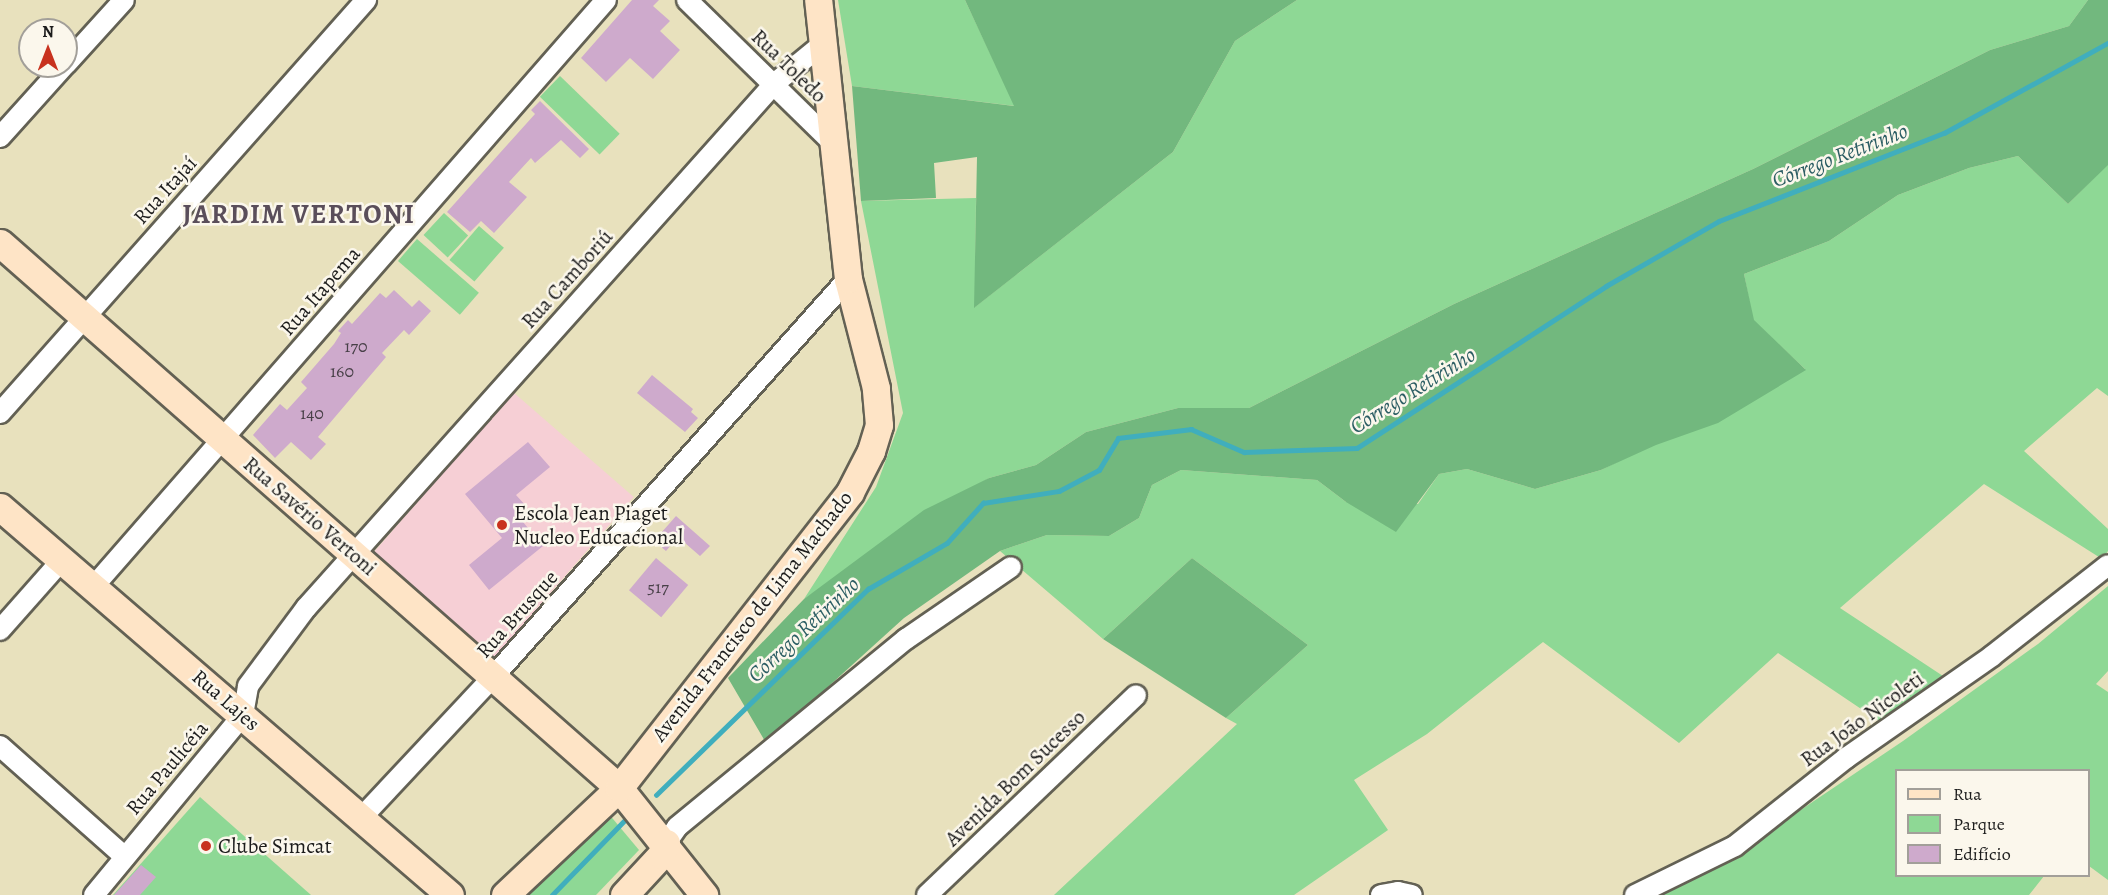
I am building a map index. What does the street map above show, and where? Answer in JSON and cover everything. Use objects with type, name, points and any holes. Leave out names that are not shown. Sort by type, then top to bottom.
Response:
[{"type":"street","points":[[78,51],[124,0]]},
{"type":"street","name":"Rua Itajaí","points":[[0,413],[366,0]]},
{"type":"street","name":"Rua Itapema","points":[[94,586],[606,0]]},
{"type":"street","name":"Rua Toledo","points":[[687,0],[832,142]]},
{"type":"street","name":"Avenida Francisco de Lima Machado","points":[[505,895],[619,788],[850,492],[871,451],[879,425],[876,388],[848,279],[818,0]]},
{"type":"street","name":"Rua Camboriú","points":[[353,554],[774,84],[824,43]]},
{"type":"street","points":[[0,137],[53,78]]},
{"type":"street","name":"Rua Savério Vertoni","points":[[0,243],[619,788],[666,843],[704,895]]},
{"type":"street","name":"Rua Brusque","points":[[362,817],[493,677],[848,279]]},
{"type":"street","name":"Rua Lajes","points":[[0,507],[450,895]]},
{"type":"street","name":"Rua Paulicéia","points":[[94,895],[243,715],[248,686],[353,554]]},
{"type":"street","points":[[0,630],[62,560]]},
{"type":"street","name":"Rua João Nicoleti","points":[[1635,895],[1735,846],[1846,758],[1992,656],[2108,565]]},
{"type":"street","points":[[624,895],[661,855],[677,827],[906,639],[1011,567]]},
{"type":"street","name":"Avenida Bom Sucesso","points":[[927,895],[1136,695]]},
{"type":"street","points":[[0,746],[125,856]]},
{"type":"street","points":[[1381,895],[1398,892],[1412,895]]},
{"type":"shaded area","name":"Escola Jean Piaget Nucleo Educacional","points":[[513,392],[634,497],[493,659],[372,554]]},
{"type":"green space","points":[[838,0],[965,0],[1015,106],[852,86]]},
{"type":"green space","points":[[965,0],[1297,0],[1235,41],[1173,152],[974,308],[977,157],[934,163],[936,198],[861,201],[852,86],[1014,106]]},
{"type":"green space","points":[[1297,0],[2088,0],[2069,26],[1990,50],[1753,169],[1454,304],[1249,408],[1178,408],[1086,432],[1036,465],[989,478],[804,599],[876,487],[903,413],[861,201],[976,198],[975,307],[1173,152],[1235,41]]},
{"type":"green space","points":[[2088,0],[2108,0],[2108,165],[2068,204],[2018,156],[1969,168],[1898,195],[1829,241],[1744,274],[1754,320],[1806,370],[1718,423],[1656,445],[1601,470],[1535,489],[1467,469],[1439,474],[1396,532],[1346,502],[1317,480],[1181,470],[1152,485],[1139,518],[1109,536],[1047,535],[1000,551],[904,618],[766,743],[728,678],[804,599],[924,510],[989,478],[1036,465],[1086,432],[1178,408],[1249,408],[1454,304],[1753,169],[1990,50],[2069,26]]},
{"type":"green space","points":[[560,76],[620,134],[600,155],[540,97]]},
{"type":"green space","points":[[2018,156],[2068,204],[2108,164],[2108,396],[2097,388],[2024,451],[2108,529],[2108,551],[2102,559],[1984,484],[1840,608],[1943,676],[1882,723],[1778,653],[1679,743],[1543,642],[1427,734],[1354,780],[1388,830],[1294,895],[1054,895],[1237,724],[1226,718],[1308,645],[1192,558],[1103,639],[1000,551],[1047,535],[1109,536],[1139,518],[1152,485],[1181,470],[1317,480],[1346,502],[1418,504],[1439,474],[1467,469],[1535,489],[1601,470],[1805,369],[1753,320],[1744,274],[1829,241],[1898,195],[1969,168]]},
{"type":"green space","points":[[444,213],[468,236],[448,257],[424,235]]},
{"type":"green space","points":[[479,226],[504,248],[474,282],[449,260]]},
{"type":"green space","points":[[417,239],[479,293],[460,315],[398,261]]},
{"type":"green space","points":[[1192,558],[1308,645],[1226,718],[1103,639]]},
{"type":"green space","points":[[2108,586],[2108,671],[2096,684],[2108,692],[2108,880],[2090,867],[2090,769],[1895,769],[1895,877],[2043,877],[2029,895],[1655,895],[1710,871],[1903,741],[2038,644]]},
{"type":"green space","name":"Clube Simcat","points":[[200,797],[311,895],[113,895]]},
{"type":"green space","points":[[608,813],[639,850],[596,895],[517,895]]},
{"type":"building","points":[[632,0],[659,0],[653,6],[670,21],[660,31],[680,50],[653,79],[630,58],[606,82],[581,58]]},
{"type":"building","points":[[540,101],[589,149],[580,158],[561,140],[535,163],[531,158],[509,182],[527,197],[494,233],[481,221],[470,232],[447,212],[535,114],[531,110]]},
{"type":"building","points":[[394,290],[412,307],[419,300],[431,311],[409,335],[404,330],[382,353],[386,357],[318,437],[326,444],[311,460],[291,442],[275,458],[253,435],[280,404],[287,410],[307,388],[301,382],[334,344],[341,333],[338,331],[348,320],[352,324],[380,293],[386,298]]},
{"type":"building","points":[[652,375],[693,409],[691,412],[698,418],[685,432],[637,393]]},
{"type":"building","points":[[528,442],[550,467],[516,495],[527,507],[518,516],[543,546],[489,590],[469,565],[502,538],[465,494]]},
{"type":"building","points":[[676,516],[710,546],[700,556],[678,537],[666,551],[654,541]]},
{"type":"building","points":[[656,558],[688,585],[661,617],[629,590]]},
{"type":"building","points":[[141,865],[156,877],[140,895],[114,895]]},
{"type":"waterway","name":"Córrego Retirinho","points":[[656,795],[868,589],[947,543],[983,503],[1059,491],[1099,470],[1118,438],[1191,429],[1244,452],[1357,448],[1606,286],[1719,221],[1944,133],[2108,43]]},
{"type":"waterway","points":[[552,895],[627,818]]},
{"type":"place","name":"Escola Jean Piaget Nucleo Educacional","points":[[502,525]]},
{"type":"place","name":"Clube Simcat","points":[[206,846]]},
{"type":"district","name":"JARDIM VERTONI","points":[[299,215]]}]
